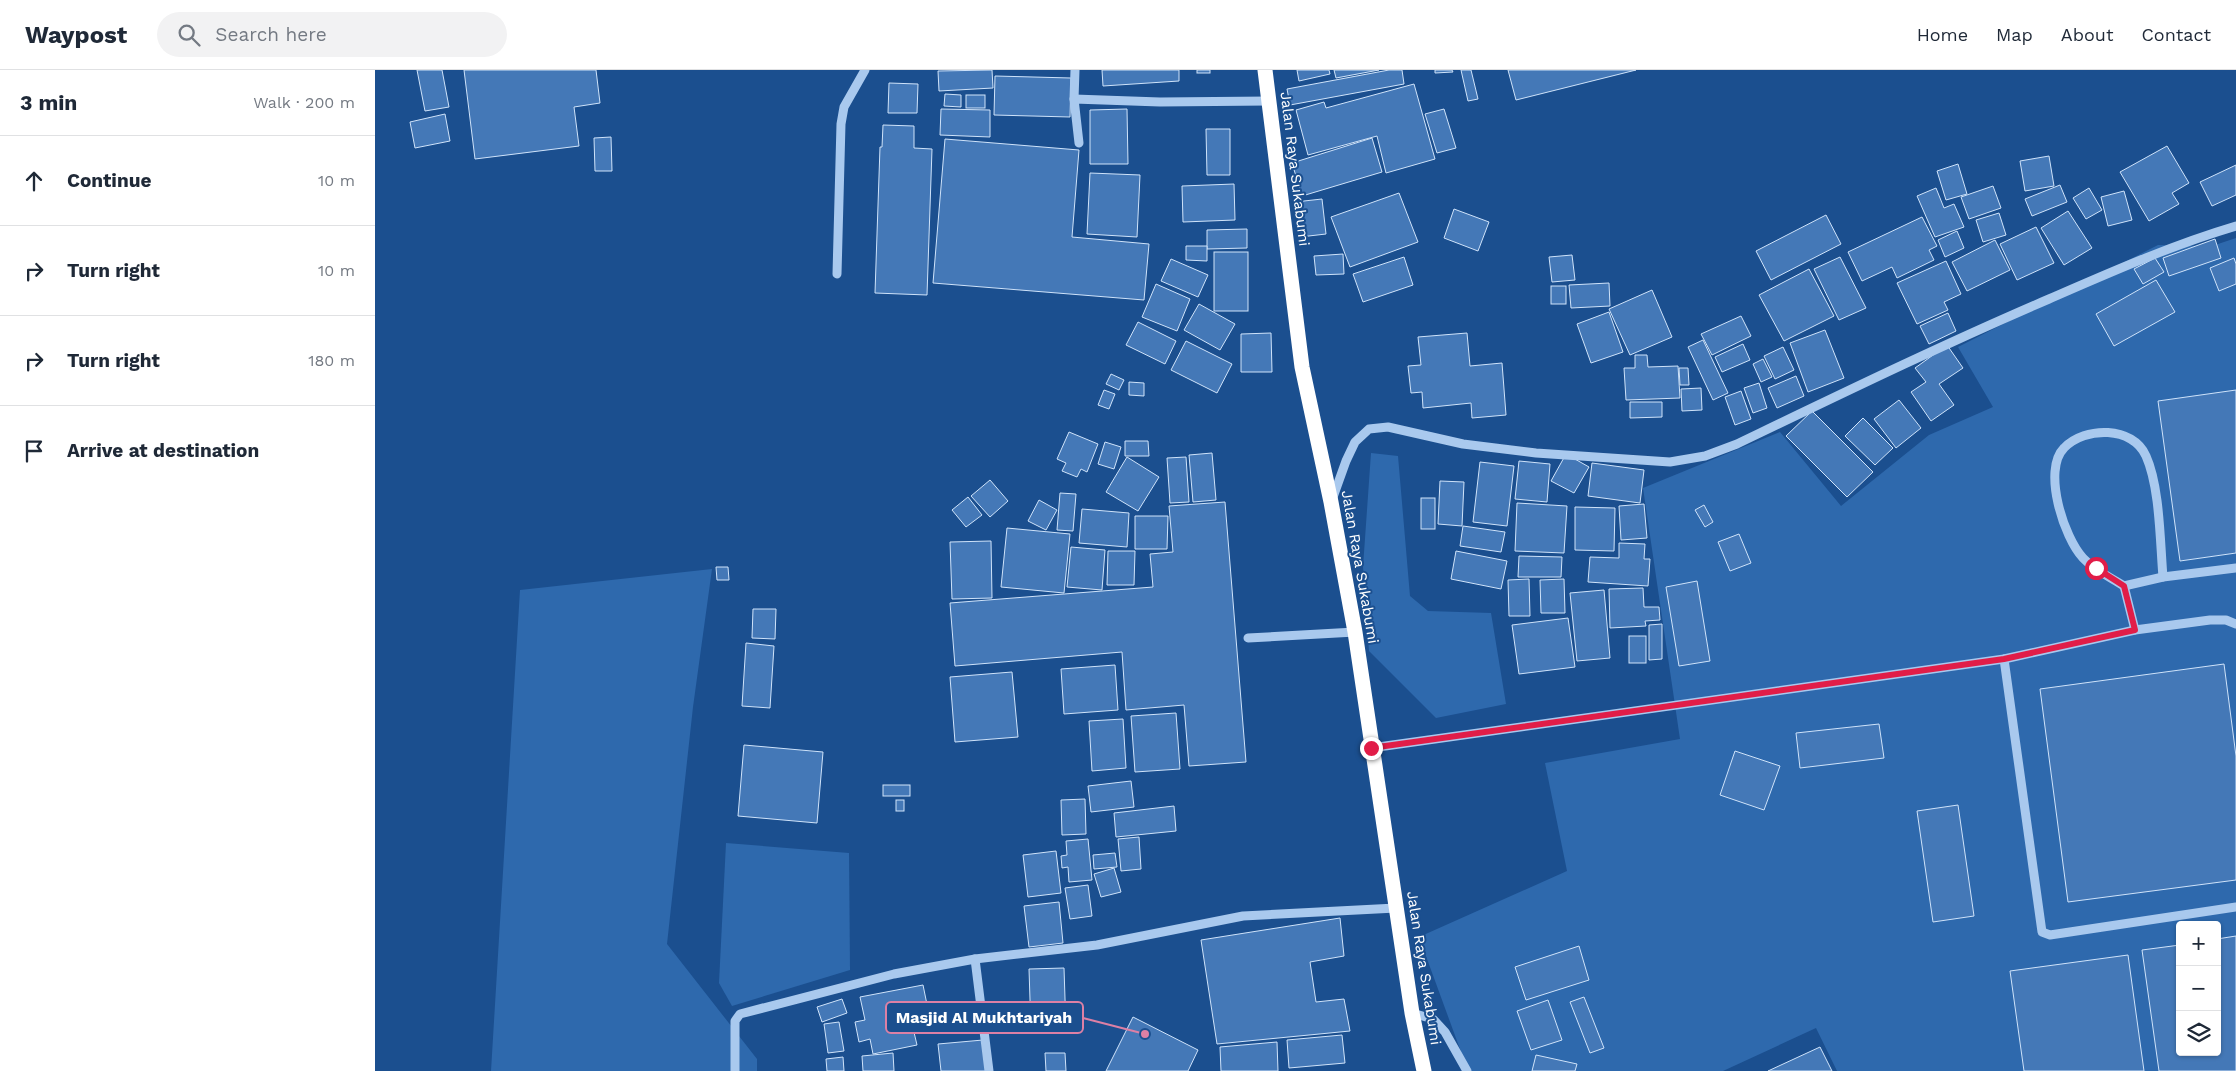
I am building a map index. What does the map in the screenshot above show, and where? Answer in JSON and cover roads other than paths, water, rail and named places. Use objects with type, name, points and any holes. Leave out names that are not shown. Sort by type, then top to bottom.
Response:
[{"type":"highway","name":"Jalan Raya Sukabumi","points":[[1265,70],[1302,367],[1331,502],[1355,632],[1412,1013],[1424,1071]]},
{"type":"street","points":[[837,274],[841,124],[844,107],[865,70]]},
{"type":"street","points":[[1075,70],[1075,99],[1079,143]]},
{"type":"street","points":[[1075,99],[1160,102],[1269,101]]},
{"type":"street","points":[[1331,502],[1355,442],[1369,429],[1388,427],[1463,444],[1536,453],[1671,462],[1705,456],[1737,444],[1967,334],[2113,270],[2158,252],[2236,226]]},
{"type":"street","points":[[2135,630],[2124,586],[2083,558],[2073,545],[2065,526],[2055,477],[2063,448],[2078,438],[2097,433],[2124,434],[2142,448],[2154,491],[2163,577]]},
{"type":"street","points":[[2124,586],[2163,577],[2236,568]]},
{"type":"street","points":[[1371,748],[2004,659],[2135,630],[2210,620],[2226,620],[2236,624]]},
{"type":"street","points":[[1248,638],[1355,632]]},
{"type":"street","points":[[2004,659],[2042,932],[2050,935],[2236,907]]},
{"type":"street","points":[[735,1071],[735,1021],[740,1014],[894,974],[975,959],[1097,945],[1243,916],[1396,908]]},
{"type":"street","points":[[975,959],[989,1071]]},
{"type":"street","points":[[1412,1013],[1433,1019],[1445,1032],[1467,1071]]},
{"type":"place","name":"Masjid Al Mukhtariyah","points":[[1145,1034]]}]
